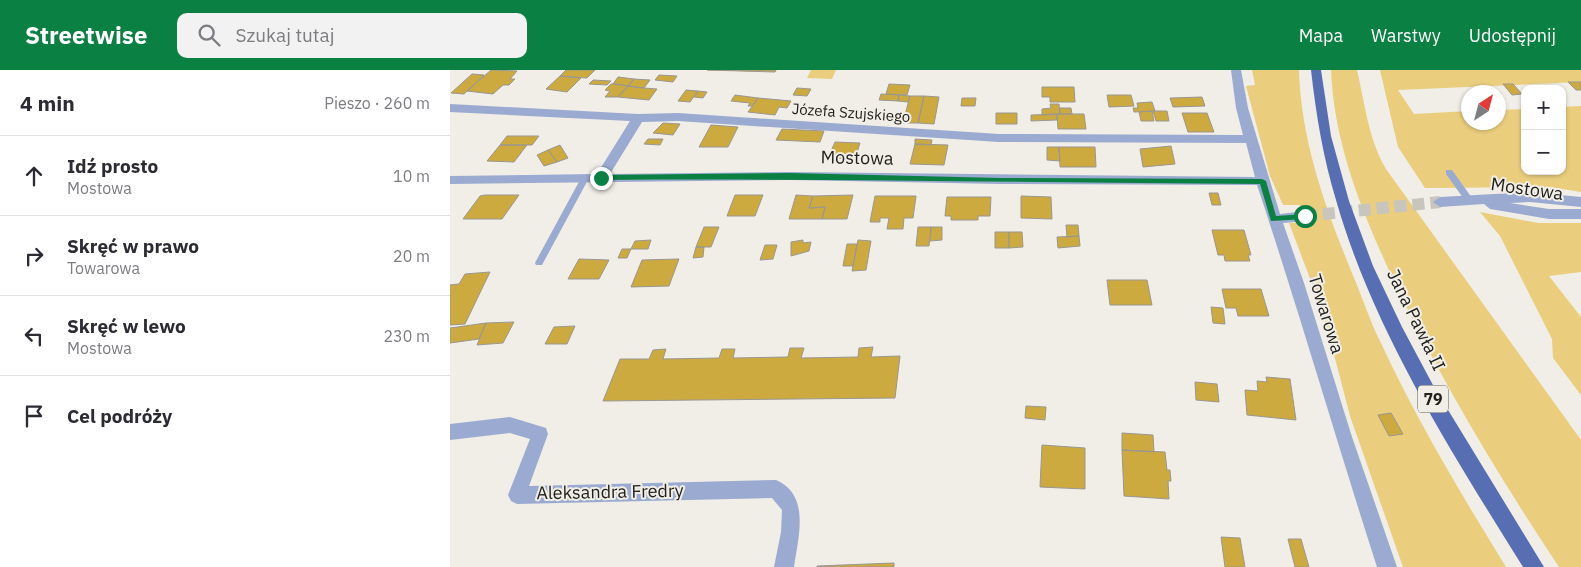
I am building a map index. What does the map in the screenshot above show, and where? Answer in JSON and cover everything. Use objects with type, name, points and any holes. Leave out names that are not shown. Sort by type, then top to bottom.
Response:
[{"type":"main road","name":"Jana Pawła II","points":[[1316,70],[1318,95],[1327,145],[1337,182],[1355,235],[1379,293],[1437,407],[1534,567]]},
{"type":"street","name":"Towarowa","points":[[1236,70],[1250,139],[1262,181],[1297,283],[1342,437],[1387,567]]},
{"type":"street","name":"Józefa Szujskiego","points":[[450,108],[638,118],[678,117],[999,138],[1250,139]]},
{"type":"street","points":[[601,178],[638,118]]},
{"type":"street","name":"Mostowa","points":[[450,180],[790,176],[1001,180],[1262,181]]},
{"type":"street","name":"Mostowa","points":[[1440,202],[1530,197],[1581,202]]},
{"type":"street","name":"Mostowa","points":[[1469,200],[1540,213],[1581,214]]},
{"type":"street","points":[[1274,219],[1305,216]]},
{"type":"street","name":"Aleksandra Fredry","points":[[450,432],[510,425],[540,434],[517,494],[776,489],[791,507],[790,532],[784,567]]},
{"type":"lane","points":[[1449,172],[1469,200]]},
{"type":"lane","points":[[539,264],[584,178]]},
{"type":"shaded area","points":[[811,70],[836,70],[832,79],[807,78]]},
{"type":"shaded area","points":[[1252,70],[1299,70],[1305,124],[1317,177],[1334,228],[1373,326],[1424,428],[1506,567],[1403,567],[1350,416],[1314,289],[1289,223],[1307,222],[1300,205],[1283,205],[1270,176],[1246,86],[1255,85]]},
{"type":"shaded area","points":[[1331,70],[1357,70],[1371,133],[1386,169],[1581,440],[1581,567],[1559,567],[1471,426],[1411,316],[1371,228],[1352,177],[1338,124]]},
{"type":"shaded area","points":[[1380,70],[1581,70],[1581,82],[1461,85],[1461,87],[1398,90],[1414,114],[1461,111],[1461,130],[1506,130],[1506,110],[1521,109],[1521,175],[1566,175],[1566,107],[1581,106],[1581,192],[1550,187],[1425,188],[1398,147]]},
{"type":"shaded area","points":[[1480,212],[1538,223],[1581,223],[1581,272],[1549,276],[1581,317],[1581,395],[1553,358],[1552,339],[1500,236]]},
{"type":"building","points":[[491,70],[517,71],[510,79],[515,79],[509,85],[503,85],[493,94],[467,91]]},
{"type":"building","points":[[566,70],[595,70],[587,78],[560,76]]},
{"type":"building","points":[[707,70],[776,70],[775,72]]},
{"type":"building","points":[[472,74],[484,75],[464,94],[451,93]]},
{"type":"building","points":[[659,75],[677,76],[673,82],[655,80]]},
{"type":"building","points":[[560,76],[581,78],[567,92],[546,89]]},
{"type":"building","points":[[618,77],[634,79],[628,86],[613,84]]},
{"type":"building","points":[[634,79],[650,80],[644,88],[628,86]]},
{"type":"building","points":[[593,80],[611,81],[607,85],[589,84]]},
{"type":"building","points":[[1568,82],[1581,82],[1581,90],[1576,90]]},
{"type":"building","points":[[611,84],[628,86],[618,97],[605,97],[610,91],[605,90]]},
{"type":"building","points":[[889,84],[910,85],[907,95],[886,94]]},
{"type":"building","points":[[1513,84],[1521,94],[1512,95],[1506,85],[1504,85]]},
{"type":"building","points":[[628,86],[657,89],[649,100],[618,97]]},
{"type":"building","points":[[1042,87],[1074,87],[1075,102],[1050,102],[1050,97],[1042,97]]},
{"type":"building","points":[[797,88],[811,89],[807,96],[793,95]]},
{"type":"building","points":[[686,90],[698,91],[690,102],[678,101]]},
{"type":"building","points":[[698,91],[707,92],[703,98],[694,97]]},
{"type":"building","points":[[881,94],[899,95],[898,101],[879,100]]},
{"type":"building","points":[[735,95],[758,98],[752,106],[748,106],[750,103],[731,101]]},
{"type":"building","points":[[899,95],[910,96],[908,102],[898,101]]},
{"type":"building","points":[[1107,95],[1131,95],[1134,106],[1109,107]]},
{"type":"building","points":[[910,96],[924,96],[918,123],[903,123]]},
{"type":"building","points":[[924,96],[939,97],[934,124],[918,123]]},
{"type":"building","points":[[1202,97],[1205,106],[1173,107],[1170,98]]},
{"type":"building","points":[[758,98],[791,101],[787,108],[779,107],[775,115],[748,112]]},
{"type":"building","points":[[962,98],[976,98],[975,106],[961,106]]},
{"type":"building","points":[[1152,102],[1155,111],[1134,112],[1133,108],[1138,108],[1137,103]]},
{"type":"building","points":[[1050,104],[1059,104],[1060,114],[1042,115],[1042,109],[1051,108]]},
{"type":"building","points":[[1060,108],[1071,108],[1072,114],[1060,114]]},
{"type":"building","points":[[1152,111],[1154,121],[1141,121],[1139,112]]},
{"type":"building","points":[[1153,111],[1167,111],[1169,121],[1156,121]]},
{"type":"building","points":[[996,113],[1017,113],[1017,124],[996,124]]},
{"type":"building","points":[[1182,113],[1207,113],[1214,132],[1188,132]]},
{"type":"building","points":[[1057,114],[1084,114],[1086,129],[1058,129]]},
{"type":"building","points":[[1057,114],[1057,120],[1031,121],[1031,115]]},
{"type":"building","points":[[663,123],[680,124],[673,135],[653,133]]},
{"type":"building","points":[[711,125],[738,127],[728,147],[699,147]]},
{"type":"building","points":[[782,129],[824,131],[820,142],[776,140]]},
{"type":"building","points":[[507,136],[539,136],[532,145],[500,145]]},
{"type":"building","points":[[648,139],[663,139],[660,145],[644,144]]},
{"type":"building","points":[[915,139],[932,140],[931,145],[915,144]]},
{"type":"building","points":[[835,142],[860,143],[855,159],[828,158]]},
{"type":"building","points":[[915,144],[948,145],[944,165],[910,164]]},
{"type":"building","points":[[500,145],[527,145],[514,162],[487,161]]},
{"type":"building","points":[[560,145],[568,158],[557,162],[548,150]]},
{"type":"building","points":[[1171,146],[1175,164],[1143,167],[1140,149]]},
{"type":"building","points":[[1047,147],[1059,147],[1060,161],[1047,160]]},
{"type":"building","points":[[1059,147],[1095,147],[1096,167],[1060,167]]},
{"type":"building","points":[[548,150],[557,162],[544,166],[537,155]]},
{"type":"building","points":[[1209,193],[1218,193],[1221,205],[1212,205]]},
{"type":"building","points":[[519,195],[502,219],[463,219],[480,196]]},
{"type":"building","points":[[735,195],[763,195],[755,216],[727,216]]},
{"type":"building","points":[[796,195],[813,196],[809,208],[825,207],[822,219],[789,219]]},
{"type":"building","points":[[853,195],[847,219],[822,219],[825,207],[809,208],[813,196]]},
{"type":"building","points":[[875,196],[916,196],[913,218],[904,218],[903,229],[887,229],[889,218],[880,218],[880,222],[870,222]]},
{"type":"building","points":[[1021,196],[1051,197],[1052,219],[1021,218]]},
{"type":"building","points":[[947,197],[991,197],[990,216],[978,216],[978,220],[951,220],[951,216],[945,216]]},
{"type":"building","points":[[1066,225],[1078,225],[1079,236],[1067,237]]},
{"type":"building","points":[[704,227],[719,227],[711,247],[696,247]]},
{"type":"building","points":[[918,227],[931,227],[929,246],[916,246]]},
{"type":"building","points":[[931,227],[942,227],[942,240],[930,241]]},
{"type":"building","points":[[1212,230],[1244,230],[1251,255],[1248,255],[1250,261],[1225,261],[1224,255],[1218,255]]},
{"type":"building","points":[[995,232],[1009,232],[1009,248],[995,248]]},
{"type":"building","points":[[1009,232],[1022,232],[1023,247],[1009,248]]},
{"type":"building","points":[[1079,236],[1080,246],[1058,248],[1057,237]]},
{"type":"building","points":[[651,240],[648,249],[631,249],[635,241]]},
{"type":"building","points":[[803,240],[803,243],[811,242],[809,251],[791,256],[791,242]]},
{"type":"building","points":[[858,240],[871,241],[866,270],[852,271]]},
{"type":"building","points":[[847,244],[857,244],[853,266],[843,266]]},
{"type":"building","points":[[765,245],[777,245],[773,259],[760,260]]},
{"type":"building","points":[[696,247],[704,247],[703,257],[693,258]]},
{"type":"building","points":[[622,249],[631,249],[627,258],[618,258]]},
{"type":"building","points":[[579,259],[609,260],[599,279],[568,279]]},
{"type":"building","points":[[679,259],[669,286],[631,287],[642,260]]},
{"type":"building","points":[[490,272],[465,324],[450,325],[450,285],[459,284],[465,274]]},
{"type":"building","points":[[1107,280],[1147,280],[1152,305],[1110,305]]},
{"type":"building","points":[[1222,289],[1261,289],[1269,316],[1238,316],[1236,308],[1226,308]]},
{"type":"building","points":[[1211,307],[1223,308],[1225,324],[1213,323]]},
{"type":"building","points":[[514,322],[503,343],[477,345],[486,323]]},
{"type":"building","points":[[486,323],[479,339],[450,343],[450,328]]},
{"type":"building","points":[[575,326],[567,344],[545,344],[554,327]]},
{"type":"building","points":[[873,347],[871,357],[900,356],[895,398],[603,401],[620,359],[649,359],[653,350],[666,349],[663,359],[719,358],[722,349],[735,349],[733,358],[788,357],[790,348],[804,348],[801,358],[858,357],[859,348]]},
{"type":"building","points":[[1266,377],[1290,379],[1296,420],[1247,415],[1245,390],[1258,391],[1257,381],[1267,382]]},
{"type":"building","points":[[1195,382],[1217,384],[1219,402],[1196,400]]},
{"type":"building","points":[[1026,406],[1046,407],[1045,420],[1025,418]]},
{"type":"building","points":[[1391,413],[1403,434],[1389,436],[1378,415]]},
{"type":"building","points":[[1122,433],[1153,435],[1154,452],[1122,450]]},
{"type":"building","points":[[1042,445],[1085,448],[1085,489],[1040,487]]},
{"type":"building","points":[[1122,450],[1165,452],[1167,470],[1170,470],[1171,481],[1168,481],[1169,499],[1124,496]]},
{"type":"building","points":[[1221,537],[1240,538],[1245,567],[1225,567]]},
{"type":"building","points":[[1288,539],[1301,539],[1309,567],[1295,567]]},
{"type":"building","points":[[894,563],[894,567],[817,567],[817,566]]},
{"type":"tunnel","points":[[1305,216],[1440,202]]},
{"type":"route","points":[[601,178],[790,176],[1001,180],[1262,181],[1274,219],[1305,216]]}]
